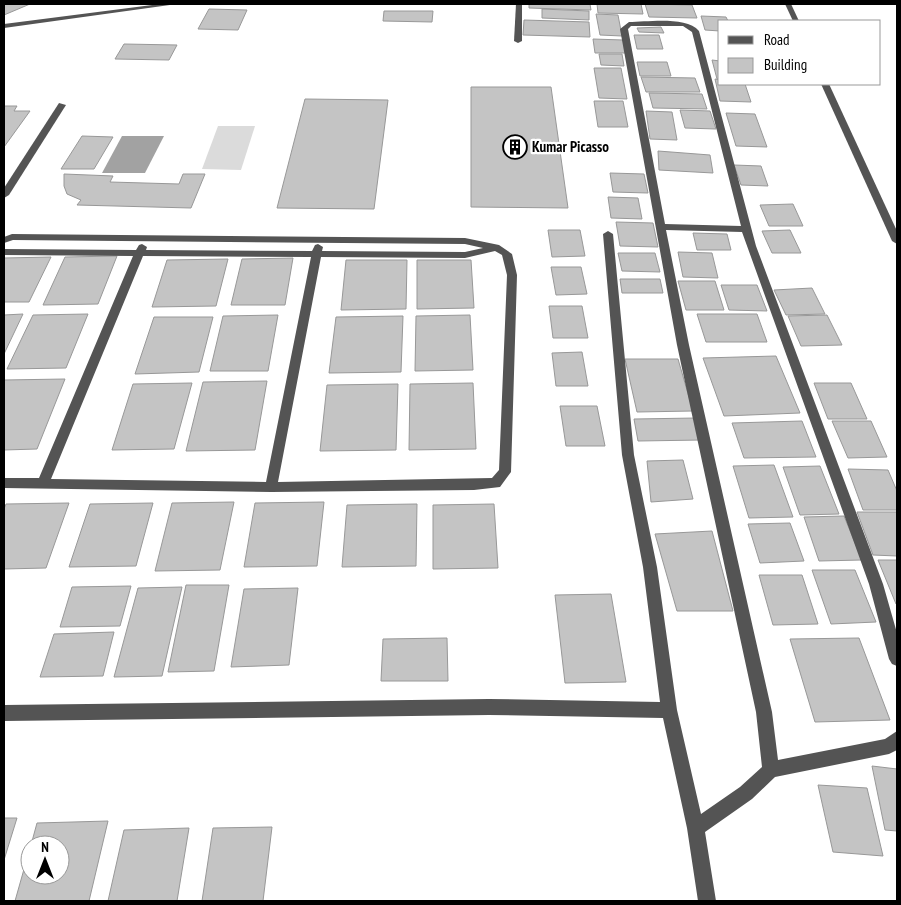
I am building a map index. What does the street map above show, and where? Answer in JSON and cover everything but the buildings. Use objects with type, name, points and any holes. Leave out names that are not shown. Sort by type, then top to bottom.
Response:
[{"type":"street","points":[[4,26],[174,4]]},
{"type":"street","points":[[518,41],[519,4]]},
{"type":"street","points":[[788,4],[796,20]]},
{"type":"street","points":[[771,770],[764,712],[683,345],[624,29],[630,24],[683,24],[694,28],[747,229],[795,370],[876,584],[897,659]]},
{"type":"street","points":[[825,85],[897,240]]},
{"type":"street","points":[[4,195],[62,105]]},
{"type":"street","points":[[661,227],[747,229]]},
{"type":"street","points":[[608,234],[628,455],[650,567],[669,710],[696,828],[708,901]]},
{"type":"street","points":[[4,240],[12,237],[465,240],[496,247],[507,254],[512,275],[505,472],[495,482],[474,485],[271,487],[4,484]]},
{"type":"street","points":[[43,483],[146,238]]},
{"type":"street","points":[[271,487],[320,239]]},
{"type":"street","points":[[4,252],[464,255],[496,247]]},
{"type":"street","points":[[4,713],[489,707],[669,710]]},
{"type":"street","points":[[696,828],[746,793],[771,770],[890,746],[897,739]]},
{"type":"shaded area","points":[[218,126],[255,126],[241,170],[202,169]]},
{"type":"shaded area","points":[[122,136],[164,136],[145,173],[102,173]]},
{"type":"place","name":"Kumar Picasso","points":[[515,147]]}]
